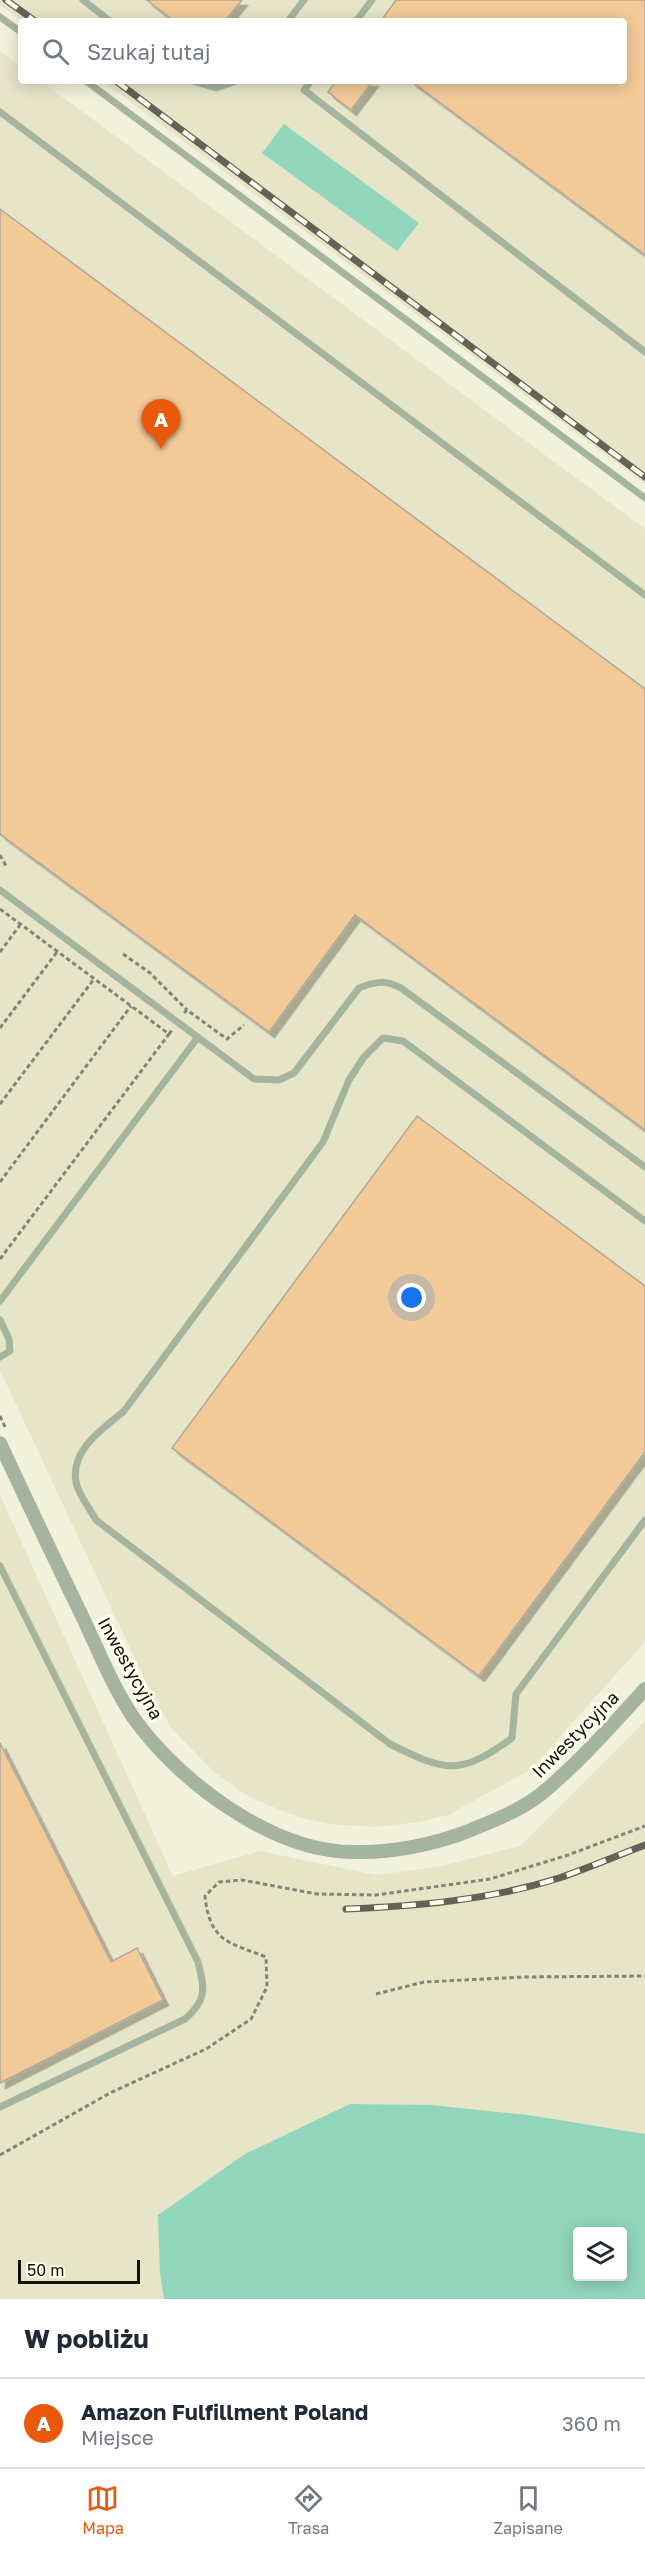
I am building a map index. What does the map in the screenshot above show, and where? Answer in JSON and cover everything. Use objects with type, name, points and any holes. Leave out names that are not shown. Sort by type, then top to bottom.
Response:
[{"type":"street","name":"Inwestycyjna","points":[[5,1439],[132,1715],[166,1758],[202,1791],[241,1815],[282,1835],[319,1847],[352,1853],[424,1845],[460,1834],[502,1817],[540,1795],[645,1689]]},
{"type":"lane","points":[[83,0],[106,18]]},
{"type":"lane","points":[[290,18],[304,0]]},
{"type":"lane","points":[[358,18],[372,0]]},
{"type":"lane","points":[[0,17],[18,30]]},
{"type":"lane","points":[[90,84],[645,498]]},
{"type":"lane","points":[[202,84],[216,88],[227,84]]},
{"type":"lane","points":[[309,84],[304,90],[645,352]]},
{"type":"lane","points":[[0,112],[645,595]]},
{"type":"lane","points":[[0,890],[255,1079],[279,1080],[294,1073],[359,988],[374,982],[386,981],[401,988],[645,1167]]},
{"type":"lane","points":[[0,1301],[198,1037]]},
{"type":"lane","points":[[645,1221],[403,1041],[384,1038],[364,1057],[349,1080],[323,1142],[124,1411],[97,1435],[77,1458],[75,1483],[96,1520],[390,1744],[432,1765],[453,1767],[483,1759],[512,1738],[516,1694],[645,1520]]},
{"type":"lane","points":[[0,1320],[9,1339],[10,1351],[0,1357]]},
{"type":"lane","points":[[0,1566],[198,1962],[203,1982],[202,2000],[185,2019],[0,2107]]},
{"type":"path","points":[[0,855],[6,866]]},
{"type":"path","points":[[0,952],[20,925]]},
{"type":"path","points":[[0,1028],[57,952]]},
{"type":"path","points":[[123,954],[150,973],[187,1010]]},
{"type":"path","points":[[0,1104],[94,979]]},
{"type":"path","points":[[0,1182],[131,1006]]},
{"type":"path","points":[[0,1259],[169,1034]]},
{"type":"path","points":[[0,1416],[5,1439]]},
{"type":"path","points":[[0,2155],[110,2093],[206,2049],[251,2019],[267,1987],[266,1957],[222,1939],[207,1918],[205,1896],[219,1882],[242,1880],[317,1894],[387,1894],[490,1880],[568,1855],[645,1826]]},
{"type":"path","points":[[376,1994],[424,1982],[524,1977],[645,1976]]},
{"type":"shaded area","points":[[0,0],[645,0],[645,484],[106,84],[627,84],[627,18],[18,18],[0,5]]},
{"type":"shaded area","points":[[0,51],[18,64],[18,84],[45,84],[645,529],[645,1642],[530,1770],[448,1815],[419,1822],[375,1827],[330,1824],[298,1817],[251,1798],[215,1773],[172,1729],[153,1697],[0,1370]]},
{"type":"shaded area","points":[[284,124],[419,223],[397,251],[262,153]]},
{"type":"shaded area","points":[[0,1495],[173,1876],[260,1851],[376,1875],[437,1867],[520,1846],[645,1721],[645,2299],[0,2299]]},
{"type":"shaded area","points":[[350,2104],[432,2105],[528,2115],[645,2134],[645,2299],[164,2299],[160,2274],[158,2215],[245,2154]]},
{"type":"building","points":[[147,0],[242,0],[227,18],[170,18]]},
{"type":"building","points":[[396,0],[645,0],[645,255],[415,84],[627,84],[627,18],[383,18]]},
{"type":"building","points":[[334,84],[371,84],[351,110],[328,92]]},
{"type":"building","points":[[0,209],[645,689],[645,1130],[355,915],[269,1032],[0,834]]},
{"type":"building","points":[[417,1116],[645,1286],[645,1452],[479,1676],[172,1448]]},
{"type":"building","points":[[0,1743],[111,1962],[137,1948],[163,2000],[0,2083]]},
{"type":"railway","points":[[6,0],[31,18]]},
{"type":"railway","points":[[120,84],[645,477]]},
{"type":"railway","points":[[346,1909],[427,1904],[507,1892],[559,1878],[645,1845]]},
{"type":"place","name":"Amazon Fulfillment Poland","points":[[161,449]]}]
